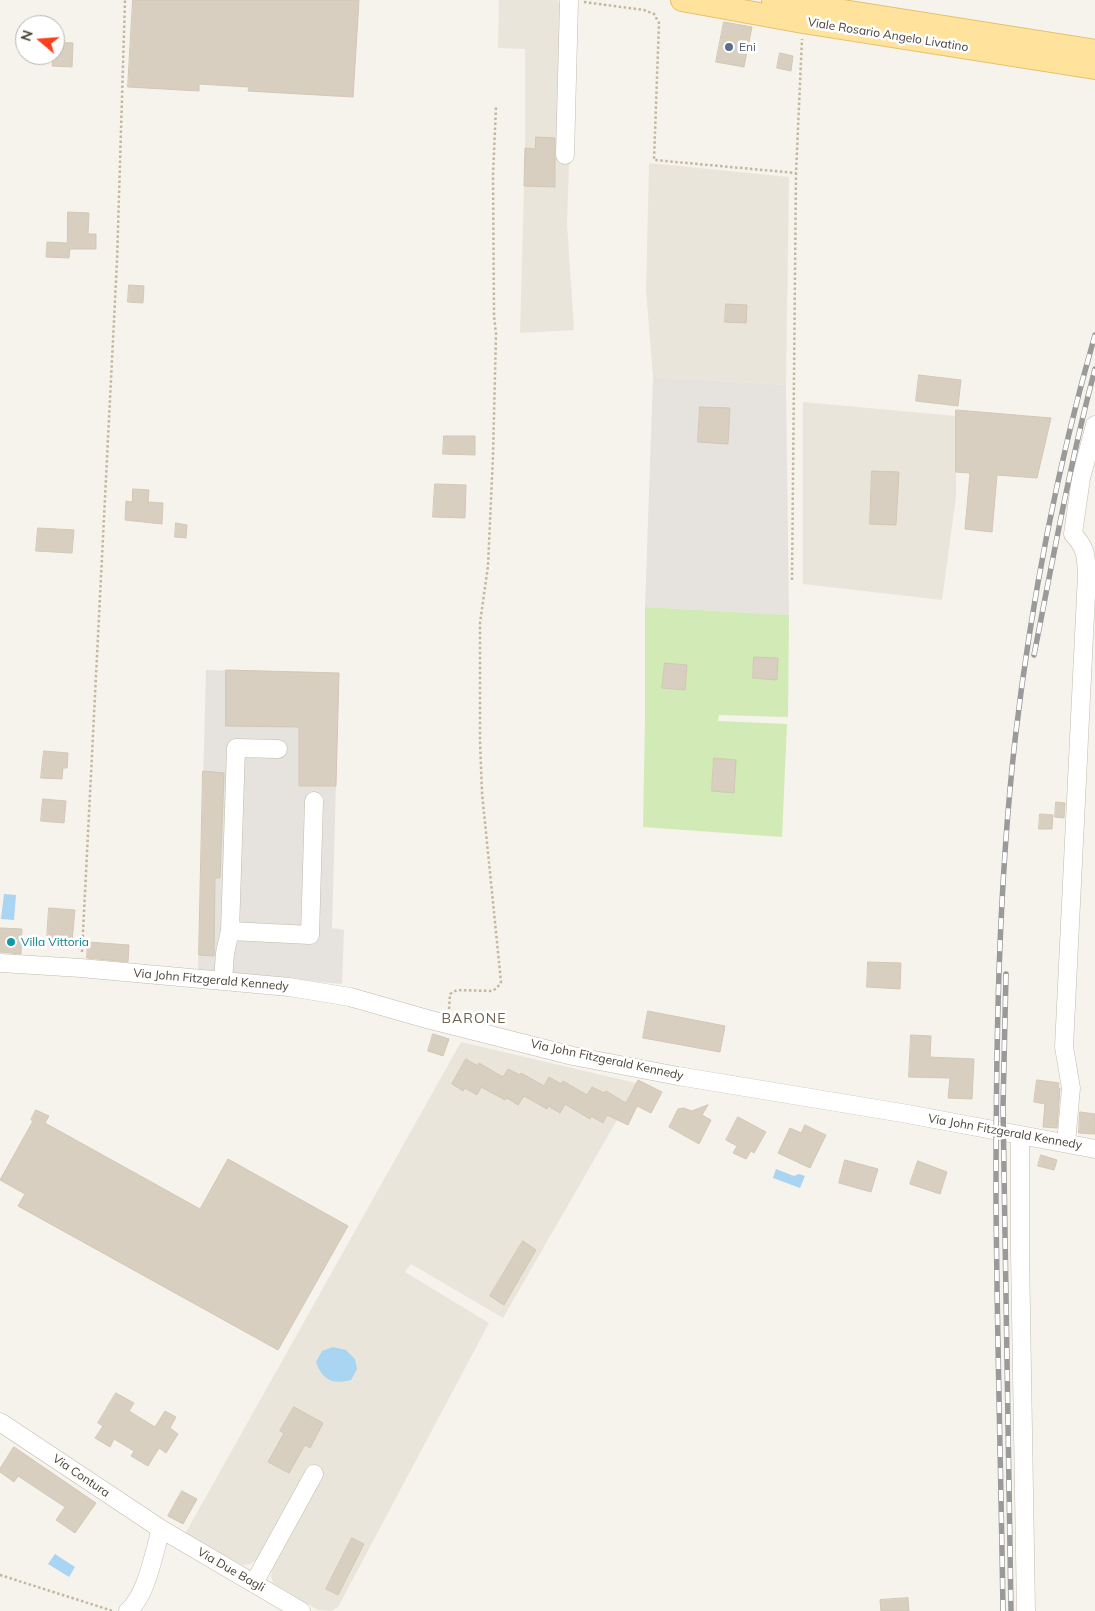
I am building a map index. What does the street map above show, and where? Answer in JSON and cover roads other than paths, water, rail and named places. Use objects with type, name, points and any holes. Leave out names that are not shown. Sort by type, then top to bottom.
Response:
[{"type":"main road","name":"Viale Rosario Angelo Livatino","points":[[682,0],[803,22],[1095,68]]},
{"type":"main road","name":"Viale Rosario Angelo Livatino","points":[[773,0],[1095,51]]},
{"type":"street","points":[[565,156],[569,0]]},
{"type":"street","points":[[1066,1143],[1071,1088],[1064,1047],[1087,574],[1082,544],[1072,534],[1081,478],[1095,425]]},
{"type":"street","points":[[223,981],[225,953],[230,931],[236,748],[278,749]]},
{"type":"street","points":[[230,931],[310,935],[314,802]]},
{"type":"street","name":"Via John Fitzgerald Kennedy","points":[[0,963],[81,968],[289,987],[350,997],[450,1025],[592,1060],[1095,1149]]},
{"type":"street","points":[[1020,1135],[1026,1611]]},
{"type":"street","name":"Via Contura","points":[[0,1422],[161,1529]]},
{"type":"street","points":[[254,1583],[314,1474]]},
{"type":"street","points":[[128,1611],[139,1597],[144,1586],[161,1529]]},
{"type":"street","name":"Via Due Bagli","points":[[161,1529],[301,1611]]},
{"type":"water","points":[[4,894],[16,895],[14,920],[1,919]]},
{"type":"water","points":[[776,1169],[794,1176],[799,1174],[805,1176],[800,1188],[773,1178]]},
{"type":"water","points":[[333,1347],[346,1350],[355,1359],[357,1369],[351,1380],[339,1382],[329,1380],[318,1368],[316,1362],[322,1351]]},
{"type":"water","points":[[55,1554],[75,1567],[69,1577],[48,1564]]},
{"type":"railway","points":[[1003,1611],[996,1141],[999,969],[1009,797],[1021,689],[1037,586],[1057,485],[1095,335]]},
{"type":"railway","points":[[1034,655],[1070,475],[1095,369]]},
{"type":"railway","points":[[1006,974],[1003,1107],[1011,1611]]},
{"type":"place","name":"Eni","points":[[729,47]]},
{"type":"place","name":"Villa Vittoria","points":[[11,942]]},
{"type":"district","name":"BARONE","points":[[474,1019]]}]
